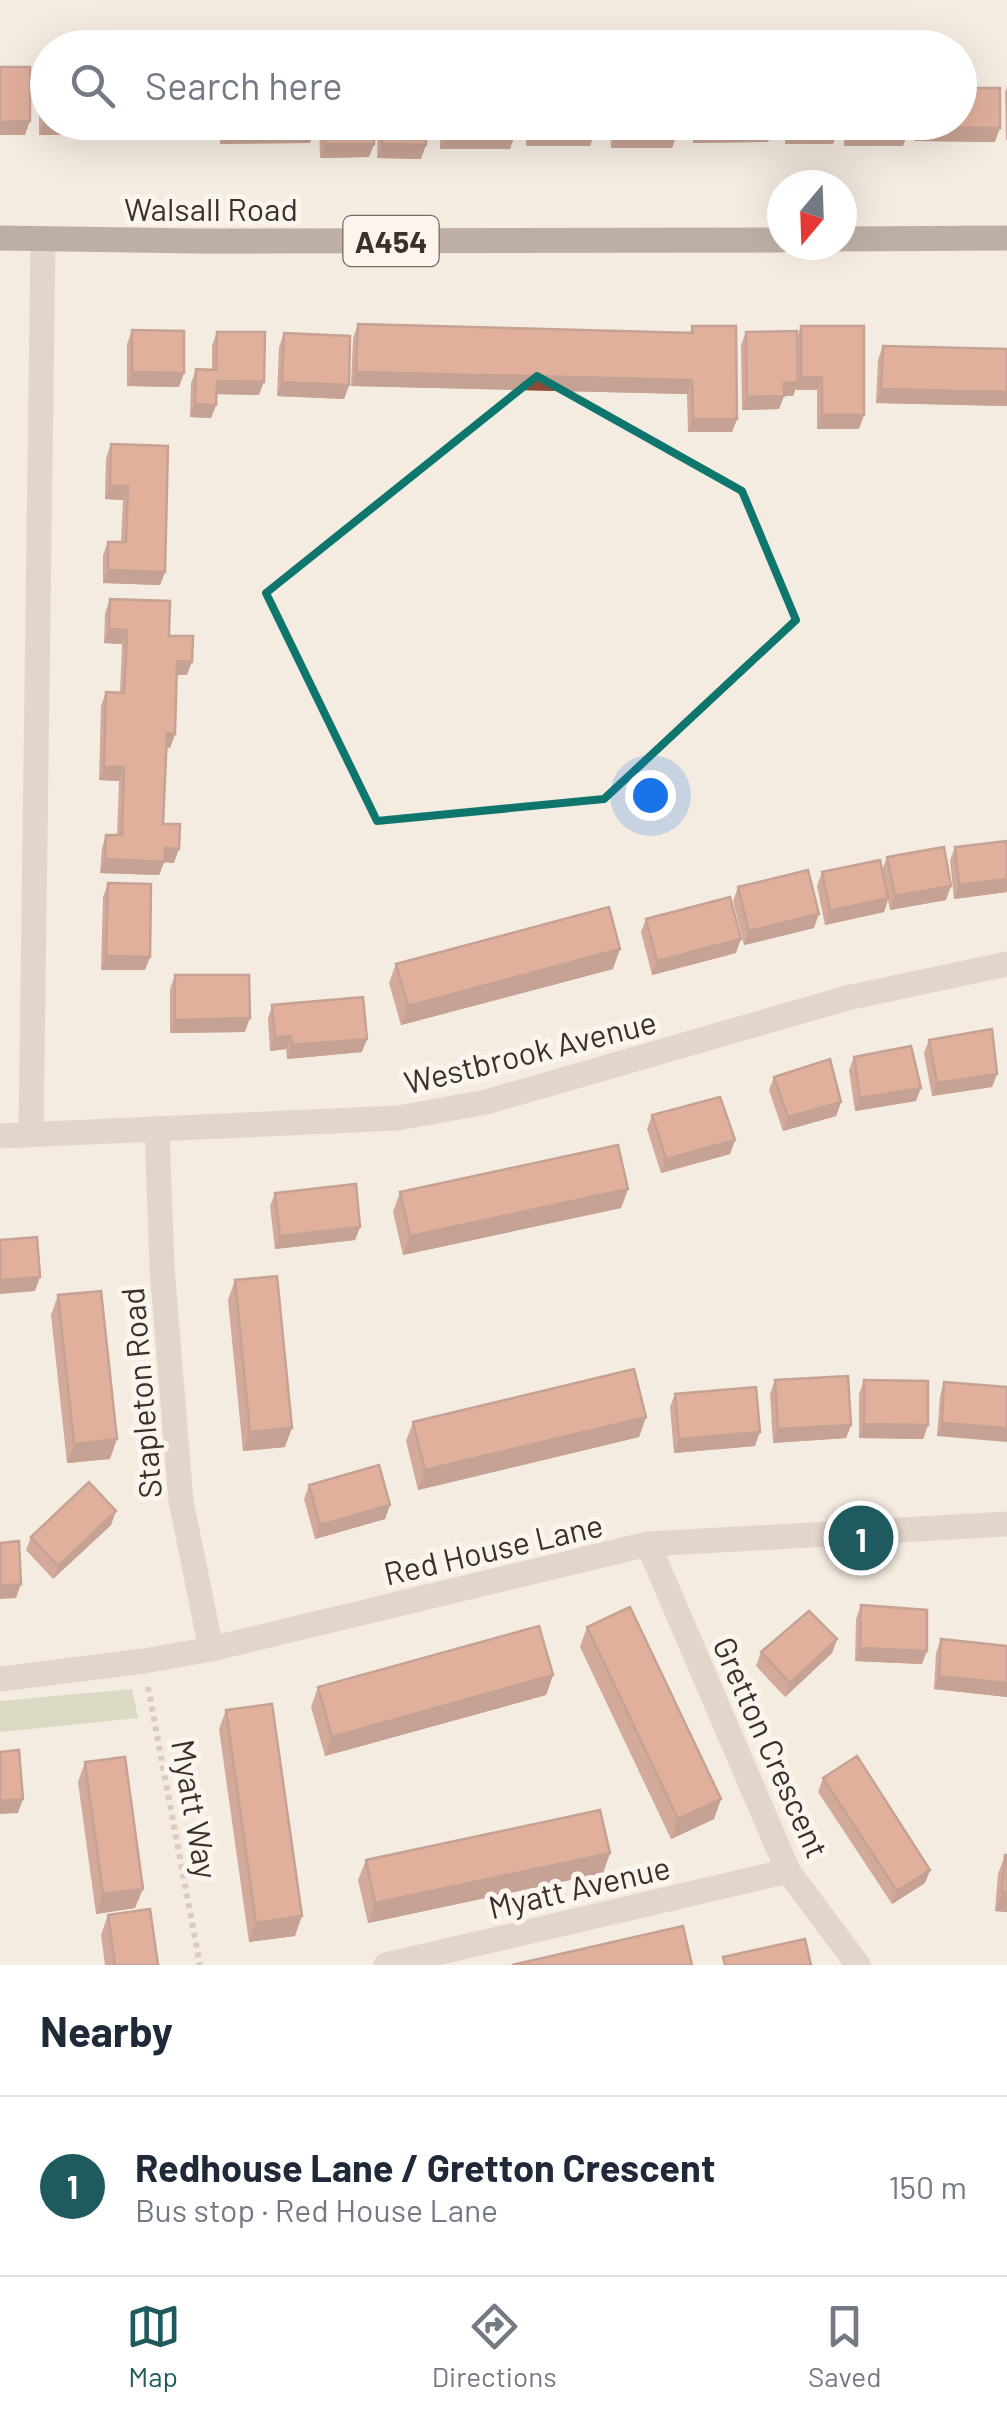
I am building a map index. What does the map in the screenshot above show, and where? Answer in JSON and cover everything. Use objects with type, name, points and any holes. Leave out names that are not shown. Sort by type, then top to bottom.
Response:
[{"type":"main road","name":"Walsall Road","points":[[0,238],[767,240]]},
{"type":"main road","points":[[857,239],[1007,238]]},
{"type":"street","points":[[32,1135],[43,240]]},
{"type":"street","name":"Westbrook Avenue","points":[[0,1136],[398,1118],[486,1102],[847,998],[1007,964]]},
{"type":"street","name":"Stapleton Road","points":[[157,1129],[162,1268],[182,1502],[211,1648]]},
{"type":"street","name":"Red House Lane","points":[[0,1679],[144,1662],[648,1544],[1007,1524]]},
{"type":"street","name":"Gretton Crescent","points":[[648,1544],[788,1871],[858,1965]]},
{"type":"street","name":"Myatt Avenue","points":[[386,1965],[788,1871]]},
{"type":"path","name":"Myatt Way","points":[[144,1662],[200,1965]]},
{"type":"highlighted area","points":[[537,376],[742,491],[796,620],[604,799],[377,821],[266,593]]},
{"type":"green space","points":[[132,1689],[138,1718],[0,1732],[0,1701]]},
{"type":"building","points":[[0,67],[30,67],[30,121],[0,122]]},
{"type":"building","points":[[977,88],[1000,88],[1000,128],[977,128]]},
{"type":"building","points":[[325,140],[374,140],[374,144],[325,144]]},
{"type":"building","points":[[382,140],[426,140],[426,145],[382,144]]},
{"type":"building","points":[[358,324],[693,333],[692,326],[736,326],[737,419],[693,419],[692,380],[356,372]]},
{"type":"building","points":[[801,326],[864,326],[864,415],[822,415],[822,377],[801,377]]},
{"type":"building","points":[[132,330],[184,331],[184,373],[132,372]]},
{"type":"building","points":[[797,331],[798,382],[784,383],[784,396],[747,397],[746,332]]},
{"type":"building","points":[[217,332],[265,332],[264,382],[217,381],[216,405],[195,404],[196,369],[216,370]]},
{"type":"building","points":[[284,333],[350,336],[349,385],[282,382]]},
{"type":"building","points":[[883,346],[1007,349],[1007,392],[881,389]]},
{"type":"building","points":[[111,444],[168,446],[165,572],[108,570],[108,542],[126,542],[128,486],[110,486]]},
{"type":"building","points":[[110,599],[170,601],[169,636],[193,636],[192,662],[177,661],[175,734],[167,733],[163,824],[180,824],[179,849],[165,848],[164,862],[105,859],[106,835],[122,835],[124,767],[104,767],[106,692],[124,693],[127,630],[109,629]]},
{"type":"building","points":[[1007,841],[1007,879],[959,885],[955,847]]},
{"type":"building","points":[[944,847],[951,886],[895,896],[887,857]]},
{"type":"building","points":[[880,860],[888,898],[830,911],[822,872]]},
{"type":"building","points":[[808,870],[819,914],[749,931],[738,887]]},
{"type":"building","points":[[108,883],[151,884],[150,957],[106,956]]},
{"type":"building","points":[[730,897],[741,939],[657,961],[646,919]]},
{"type":"building","points":[[609,907],[620,949],[408,1006],[396,964]]},
{"type":"building","points":[[175,975],[249,975],[250,1018],[175,1020]]},
{"type":"building","points":[[363,997],[367,1039],[292,1045],[291,1036],[275,1037],[272,1005]]},
{"type":"building","points":[[992,1029],[997,1074],[937,1083],[929,1040]]},
{"type":"building","points":[[911,1046],[921,1088],[860,1098],[854,1057]]},
{"type":"building","points":[[830,1059],[841,1102],[788,1117],[774,1077]]},
{"type":"building","points":[[720,1097],[735,1140],[666,1159],[652,1115]]},
{"type":"building","points":[[618,1145],[628,1189],[410,1236],[400,1192]]},
{"type":"building","points":[[356,1184],[360,1227],[280,1236],[275,1193]]},
{"type":"building","points":[[37,1237],[40,1277],[0,1280],[0,1240]]},
{"type":"building","points":[[277,1276],[292,1428],[250,1432],[235,1280]]},
{"type":"building","points":[[101,1291],[117,1439],[74,1444],[58,1295]]},
{"type":"building","points":[[634,1369],[646,1417],[425,1470],[413,1422]]},
{"type":"building","points":[[848,1376],[851,1425],[778,1429],[775,1380]]},
{"type":"building","points":[[864,1380],[928,1381],[928,1425],[864,1424]]},
{"type":"building","points":[[944,1382],[1007,1387],[1007,1428],[942,1423]]},
{"type":"building","points":[[756,1387],[760,1432],[679,1439],[675,1394]]},
{"type":"building","points":[[379,1465],[390,1505],[320,1525],[309,1485]]},
{"type":"building","points":[[89,1482],[116,1511],[58,1566],[31,1537]]},
{"type":"building","points":[[19,1541],[21,1584],[0,1586],[0,1543]]},
{"type":"building","points":[[861,1605],[927,1610],[927,1651],[860,1648]]},
{"type":"building","points":[[630,1607],[721,1799],[678,1819],[587,1627]]},
{"type":"building","points":[[809,1611],[837,1639],[790,1683],[761,1652]]},
{"type":"building","points":[[539,1626],[553,1675],[332,1737],[318,1687]]},
{"type":"building","points":[[941,1639],[1007,1646],[1007,1683],[939,1676]]},
{"type":"building","points":[[272,1704],[302,1916],[256,1923],[226,1710]]},
{"type":"building","points":[[19,1750],[23,1799],[0,1801],[0,1752]]},
{"type":"building","points":[[857,1756],[930,1870],[897,1891],[823,1778]]},
{"type":"building","points":[[125,1757],[143,1889],[103,1894],[85,1762]]},
{"type":"building","points":[[600,1810],[610,1853],[375,1903],[366,1860]]},
{"type":"building","points":[[1005,1855],[1007,1892],[1002,1892]]},
{"type":"building","points":[[150,1909],[158,1965],[115,1965],[108,1915]]},
{"type":"building","points":[[683,1926],[692,1965],[512,1965]]},
{"type":"building","points":[[805,1939],[811,1965],[725,1965],[723,1957]]},
{"type":"place","name":"Redhouse Lane / Gretton Crescent","points":[[861,1538]]}]
